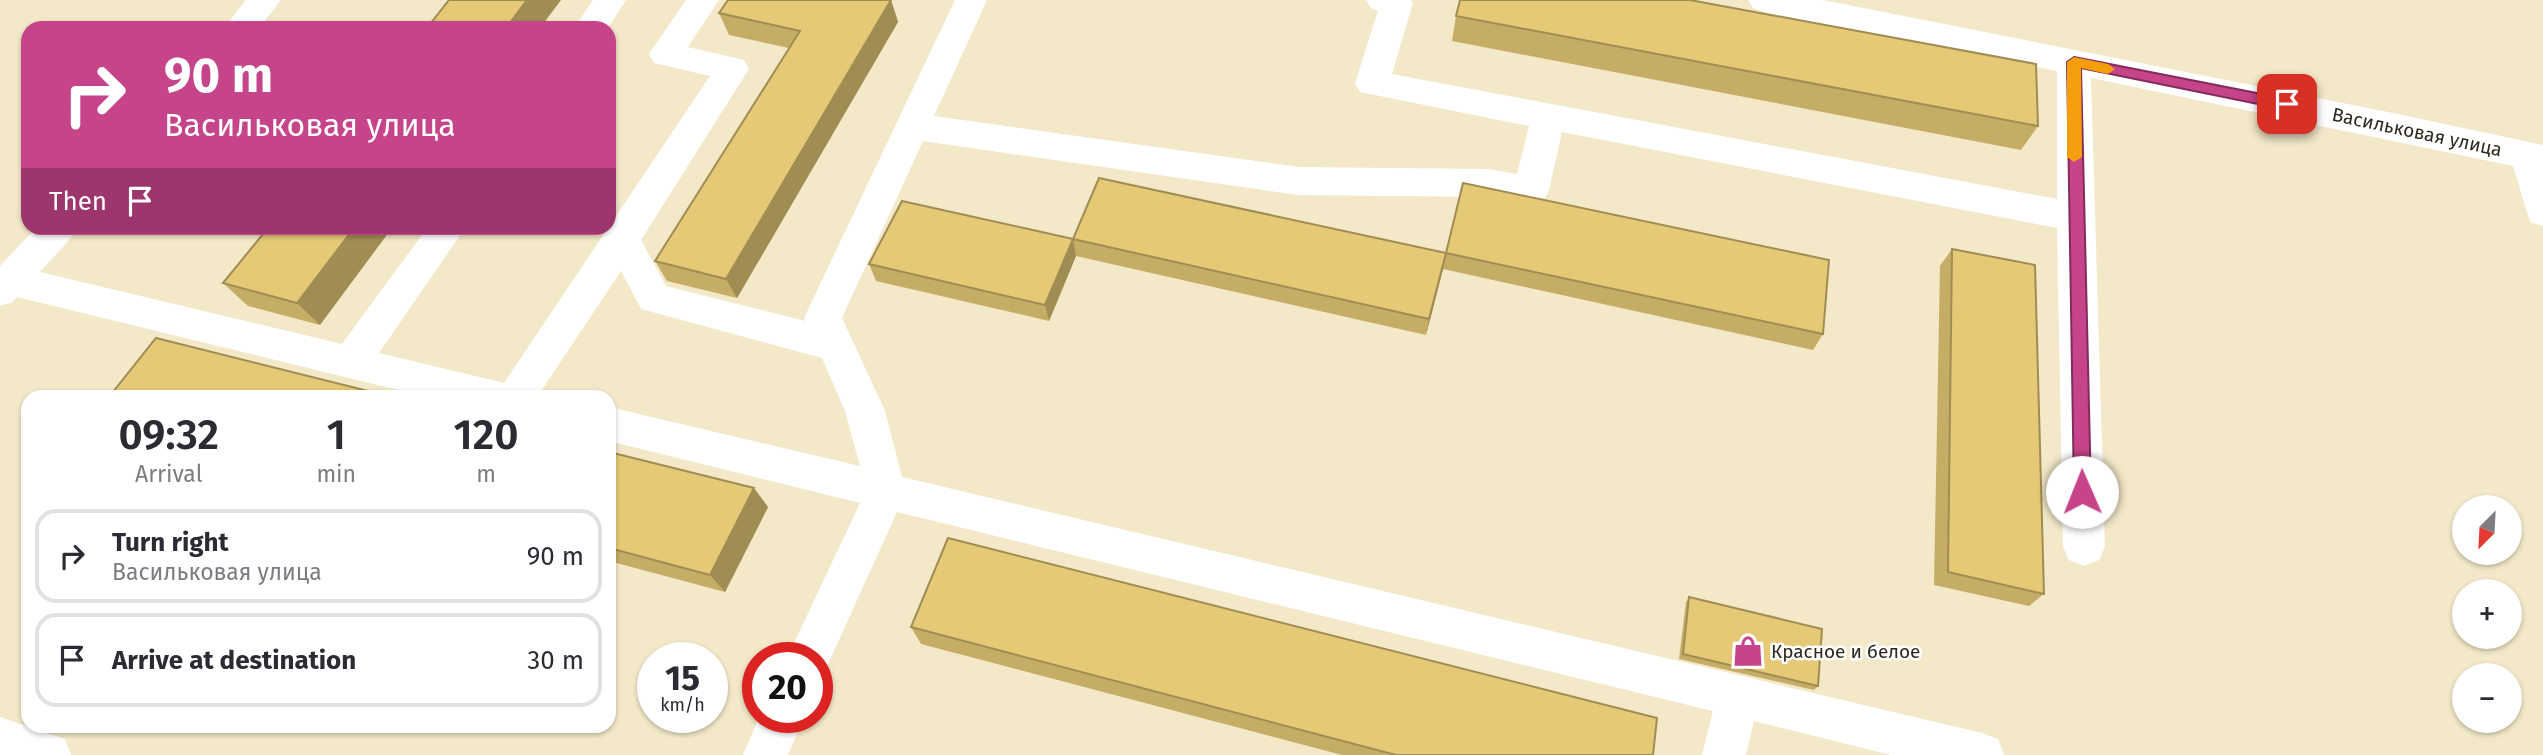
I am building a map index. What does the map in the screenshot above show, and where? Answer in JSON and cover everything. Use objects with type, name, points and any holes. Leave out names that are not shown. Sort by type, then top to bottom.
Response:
[{"type":"street","points":[[595,21],[610,0]]},
{"type":"street","points":[[521,390],[733,69],[666,54],[703,0]]},
{"type":"street","points":[[816,642],[886,490],[865,411],[823,318],[971,0]]},
{"type":"street","points":[[1382,0],[1397,3],[1372,83],[2075,217]]},
{"type":"street","name":"Васильковая улица","points":[[1764,0],[2536,157]]},
{"type":"street","points":[[1894,0],[1920,32]]},
{"type":"street","points":[[245,21],[259,1]]},
{"type":"street","points":[[2074,62],[2075,217],[2084,547]]},
{"type":"street","points":[[913,126],[1298,181],[1487,183],[1531,190],[1549,116]]},
{"type":"street","points":[[2536,157],[2543,212]]},
{"type":"street","points":[[52,235],[5,286],[465,390]]},
{"type":"street","points":[[350,363],[442,235]]},
{"type":"street","points":[[622,239],[654,298],[835,345]]},
{"type":"street","points":[[616,426],[1982,755]]},
{"type":"street","points":[[1724,755],[1738,698]]},
{"type":"street","points":[[765,755],[775,733]]},
{"type":"street","points":[[0,739],[49,755]]},
{"type":"building","points":[[449,0],[527,0],[511,21],[432,21]]},
{"type":"building","points":[[728,0],[891,0],[726,279],[655,261],[800,31],[719,13]]},
{"type":"building","points":[[1460,0],[1690,0],[2036,64],[2038,126],[1456,16]]},
{"type":"building","points":[[1099,178],[1446,253],[1429,319],[1073,239]]},
{"type":"building","points":[[1463,183],[1829,260],[1823,334],[1446,253]]},
{"type":"building","points":[[902,201],[1073,239],[1045,305],[869,264]]},
{"type":"building","points":[[262,235],[349,235],[297,303],[223,283]]},
{"type":"building","points":[[1952,249],[2035,265],[2044,594],[1948,572]]},
{"type":"building","points":[[156,338],[364,390],[115,390]]},
{"type":"building","points":[[616,454],[754,488],[710,575],[616,550]]},
{"type":"building","points":[[948,538],[1657,718],[1653,755],[1396,755],[911,627]]},
{"type":"building","name":"Красное и белое","points":[[1689,597],[1822,629],[1818,686],[1683,654]]},
{"type":"slow traffic","points":[[2074,157],[2074,62],[2108,69]]},
{"type":"place","name":"Красное и белое","points":[[1748,651]]},
{"type":"route","points":[[2082,492],[2074,62],[2287,104]]}]
